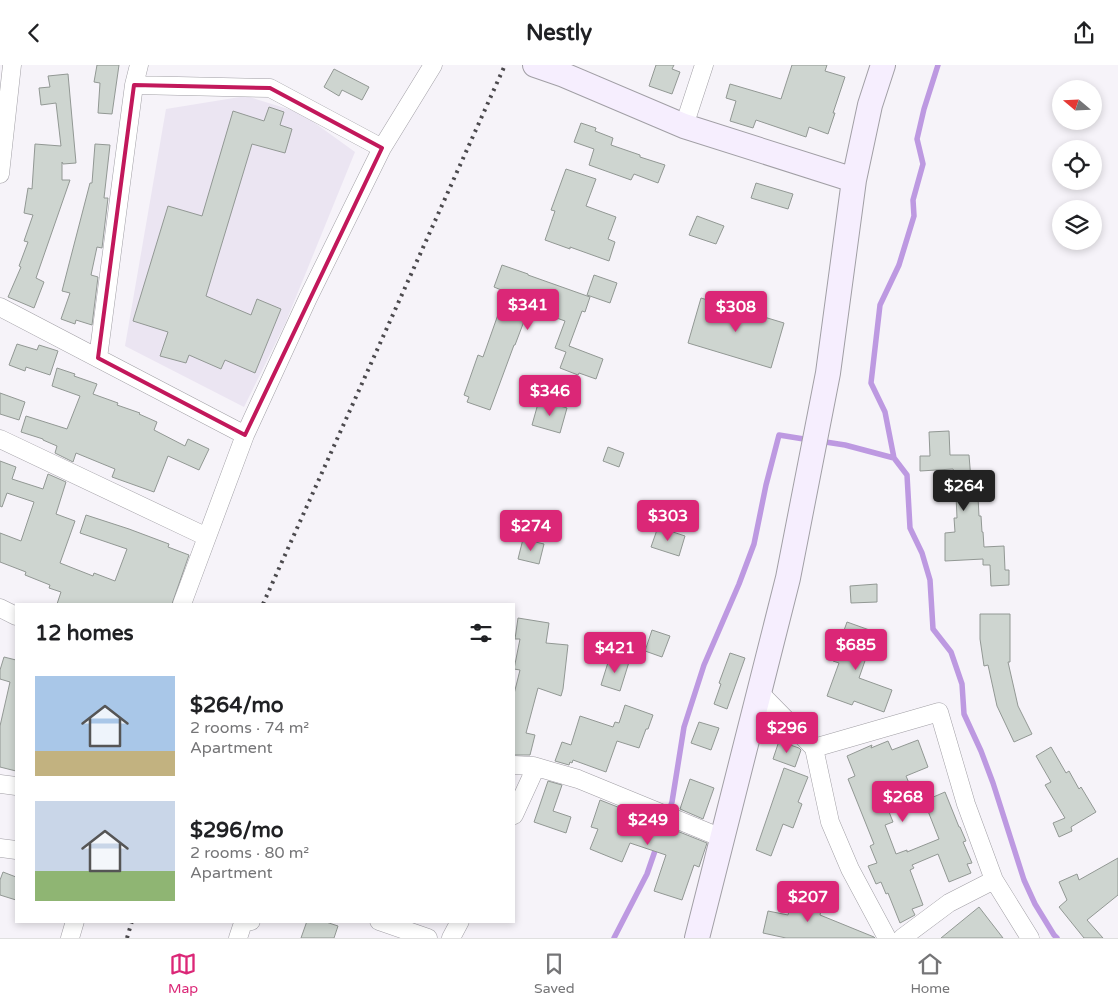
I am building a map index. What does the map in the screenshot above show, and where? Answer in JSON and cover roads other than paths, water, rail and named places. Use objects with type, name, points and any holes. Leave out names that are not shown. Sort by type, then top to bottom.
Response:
[{"type":"street","points":[[0,174],[12,65]]},
{"type":"street","points":[[98,358],[134,85],[139,65]]},
{"type":"street","points":[[182,603],[245,435],[308,298],[382,148],[433,65]]},
{"type":"street","points":[[535,65],[566,70],[684,126],[854,179]]},
{"type":"street","points":[[684,126],[704,65]]},
{"type":"street","points":[[697,938],[788,578],[828,373],[854,179],[870,105],[883,65]]},
{"type":"street","points":[[134,85],[270,88],[382,148]]},
{"type":"street","points":[[0,307],[245,435]]},
{"type":"street","points":[[0,439],[207,537]]},
{"type":"street","points":[[0,608],[15,616]]},
{"type":"street","points":[[759,692],[814,748],[830,822],[850,869],[887,938]]},
{"type":"street","points":[[814,748],[939,712],[966,804],[994,880],[1030,938]]},
{"type":"street","points":[[515,765],[536,767],[578,779],[722,838]]},
{"type":"street","points":[[515,813],[536,767]]},
{"type":"street","points":[[0,784],[15,786]]},
{"type":"street","points":[[0,848],[15,850]]},
{"type":"street","points":[[902,938],[948,903],[994,880]]},
{"type":"street","points":[[70,938],[74,923]]},
{"type":"street","points":[[238,938],[243,923]]},
{"type":"street","points":[[385,923],[428,938]]},
{"type":"street","points":[[451,938],[459,923]]},
{"type":"waterway","points":[[938,65],[917,139],[923,164],[913,200],[914,216],[899,265],[880,305],[871,383],[885,412],[894,458],[907,475],[910,528],[922,553],[930,580],[933,629],[951,652],[962,684],[964,714],[993,783],[1024,880],[1035,904],[1057,938]]},
{"type":"waterway","points":[[661,834],[672,802],[684,727],[704,665],[754,544],[779,435],[810,440]]},
{"type":"waterway","points":[[819,441],[845,445],[894,458]]},
{"type":"waterway","points":[[614,938],[647,874],[657,845]]},
{"type":"railway","points":[[263,603],[505,65]]},
{"type":"railway","points":[[127,938],[131,923]]}]
